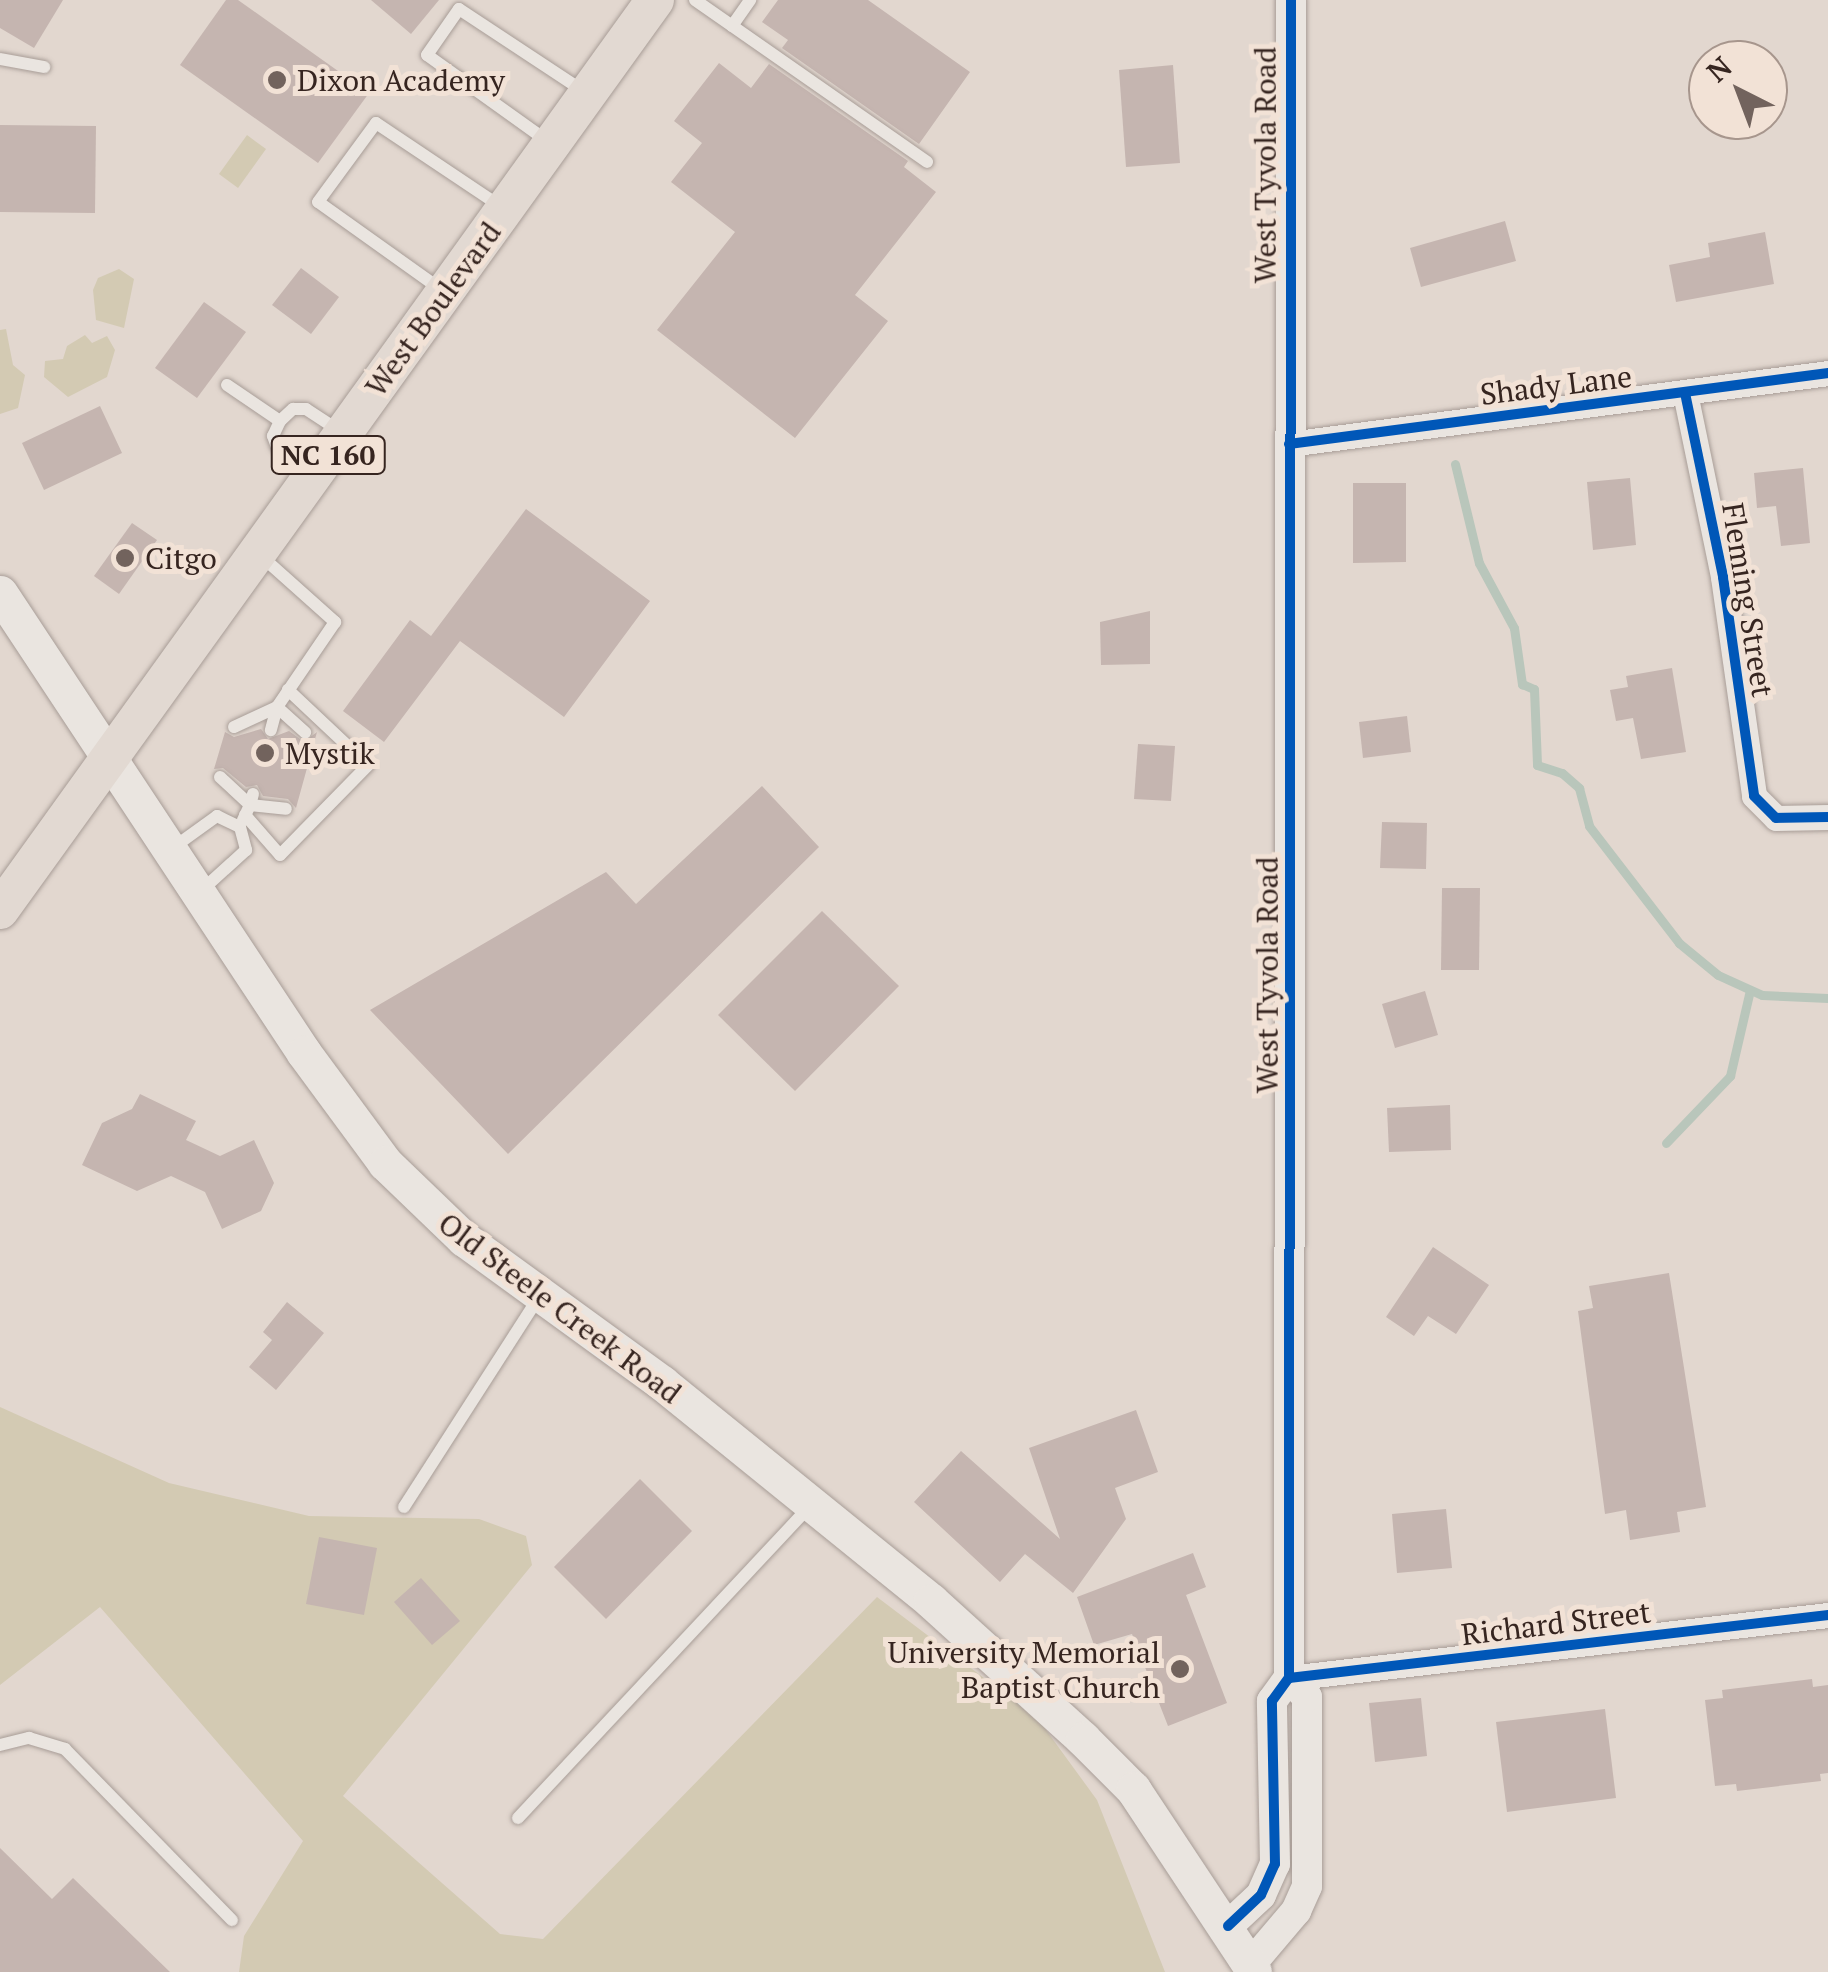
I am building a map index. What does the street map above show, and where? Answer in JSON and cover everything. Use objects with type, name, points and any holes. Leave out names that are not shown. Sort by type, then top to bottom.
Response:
[{"type":"main road","name":"West Boulevard","points":[[0,910],[655,0]]},
{"type":"main road","name":"Old Steele Creek Road","points":[[0,593],[385,1163],[464,1239],[541,1293],[812,1504],[1083,1739],[1132,1789],[1228,1926]]},
{"type":"main road","name":"West Tyvola Road","points":[[1228,1926],[1253,1968]]},
{"type":"street","name":"West Tyvola Road","points":[[1228,1926],[1261,1896],[1275,1864],[1272,1701],[1289,1678],[1291,0]]},
{"type":"street","name":"Shady Lane","points":[[1289,444],[1828,374]]},
{"type":"street","name":"Fleming Street","points":[[1685,393],[1723,577],[1750,784],[1767,812],[1787,821],[1828,817]]},
{"type":"street","name":"Richard Street","points":[[1289,1678],[1828,1615]]},
{"type":"street","name":"West Tyvola Road","points":[[1253,1968],[1296,1911],[1307,1886],[1307,1697],[1289,1678]]},
{"type":"lane","points":[[695,0],[927,162]]},
{"type":"lane","points":[[732,26],[750,0]]},
{"type":"lane","points":[[552,144],[427,55],[459,9],[588,94]]},
{"type":"lane","points":[[0,59],[44,67]]},
{"type":"lane","points":[[445,292],[318,202],[376,123],[505,210]]},
{"type":"lane","points":[[227,384],[280,420]]},
{"type":"lane","points":[[312,478],[277,447],[272,436],[280,420],[293,409],[306,410],[344,434]]},
{"type":"lane","points":[[258,553],[335,622],[277,706],[271,730]]},
{"type":"lane","points":[[220,778],[280,854],[368,765],[288,690]]},
{"type":"lane","points":[[234,727],[277,706]]},
{"type":"lane","points":[[277,706],[305,732]]},
{"type":"lane","points":[[172,849],[216,816],[286,809]]},
{"type":"lane","points":[[200,892],[246,850],[247,810]]},
{"type":"lane","points":[[404,1507],[541,1293]]},
{"type":"lane","points":[[518,1818],[812,1504]]},
{"type":"lane","points":[[0,1745],[28,1738],[65,1749],[232,1920]]},
{"type":"shaded area","points":[[247,135],[266,149],[238,188],[219,174]]},
{"type":"shaded area","points":[[119,269],[134,279],[124,328],[96,320],[93,290],[98,278]]},
{"type":"shaded area","points":[[6,329],[13,365],[25,375],[18,408],[0,414],[0,330]]},
{"type":"shaded area","points":[[85,335],[92,343],[107,336],[115,350],[107,377],[68,397],[44,377],[45,361],[63,359],[67,346]]},
{"type":"shaded area","points":[[0,1407],[169,1483],[309,1516],[479,1519],[526,1536],[532,1565],[343,1796],[500,1934],[543,1939],[877,1597],[1038,1719],[1097,1800],[1165,1972],[239,1972],[244,1936],[303,1841],[100,1607],[0,1685]]},
{"type":"building","points":[[0,0],[63,0],[34,48],[0,28]]},
{"type":"building","name":"Dixon Academy","points":[[226,0],[238,0],[369,93],[318,163],[180,65]]},
{"type":"building","points":[[371,0],[439,0],[411,34]]},
{"type":"building","points":[[778,0],[868,0],[970,72],[919,144],[782,48],[788,40],[762,22]]},
{"type":"building","points":[[719,63],[751,88],[769,64],[908,161],[904,167],[936,192],[855,295],[888,321],[795,438],[657,330],[735,232],[671,182],[702,143],[674,121]]},
{"type":"building","points":[[1173,65],[1180,163],[1126,167],[1119,70]]},
{"type":"building","points":[[0,125],[96,126],[95,213],[0,212]]},
{"type":"building","points":[[1505,221],[1516,261],[1421,287],[1410,248]]},
{"type":"building","points":[[1765,232],[1774,284],[1676,302],[1669,265],[1710,257],[1708,243]]},
{"type":"building","points":[[301,268],[339,297],[311,334],[272,305]]},
{"type":"building","points":[[204,302],[246,332],[197,398],[155,368]]},
{"type":"building","points":[[100,406],[122,453],[44,490],[22,443]]},
{"type":"building","points":[[1803,468],[1810,543],[1781,546],[1776,506],[1757,508],[1754,473]]},
{"type":"building","points":[[1630,478],[1636,545],[1593,550],[1587,482]]},
{"type":"building","points":[[1353,483],[1406,483],[1406,562],[1353,563]]},
{"type":"building","points":[[526,509],[650,601],[564,717],[460,641],[384,742],[343,711],[410,620],[431,636]]},
{"type":"building","name":"Citgo","points":[[132,523],[157,540],[119,594],[94,576]]},
{"type":"building","points":[[1150,611],[1150,664],[1101,665],[1100,622]]},
{"type":"building","points":[[1672,668],[1686,752],[1641,759],[1633,718],[1616,721],[1610,690],[1628,687],[1626,676]]},
{"type":"building","points":[[1407,716],[1411,752],[1363,758],[1359,722]]},
{"type":"building","name":"Mystik","points":[[261,729],[268,739],[289,731],[304,742],[317,732],[296,808],[288,799],[263,796],[257,785],[246,787],[223,768],[214,769],[225,732],[234,737]]},
{"type":"building","points":[[1138,744],[1175,746],[1171,801],[1134,799]]},
{"type":"building","points":[[762,786],[819,847],[508,1154],[370,1010],[606,872],[636,904]]},
{"type":"building","points":[[1382,822],[1427,823],[1426,869],[1380,868]]},
{"type":"building","points":[[1442,888],[1480,888],[1479,970],[1441,970]]},
{"type":"building","points":[[822,911],[899,986],[795,1091],[718,1015]]},
{"type":"building","points":[[1425,991],[1438,1035],[1395,1048],[1382,1004]]},
{"type":"building","points":[[140,1094],[196,1121],[186,1140],[220,1156],[254,1140],[274,1183],[261,1211],[222,1229],[205,1192],[171,1176],[137,1191],[82,1165],[102,1123],[132,1109]]},
{"type":"building","points":[[1450,1105],[1451,1150],[1389,1152],[1387,1108]]},
{"type":"building","points":[[1433,1247],[1489,1285],[1456,1334],[1428,1316],[1414,1336],[1386,1317]]},
{"type":"building","points":[[1669,1273],[1706,1507],[1677,1512],[1680,1532],[1630,1540],[1626,1510],[1605,1514],[1578,1311],[1593,1308],[1589,1286]]},
{"type":"building","points":[[287,1302],[324,1333],[276,1390],[249,1367],[272,1340],[263,1332]]},
{"type":"building","points":[[1136,1410],[1158,1472],[1115,1488],[1126,1519],[1073,1593],[1025,1554],[1000,1582],[914,1502],[961,1451],[1060,1539],[1029,1448]]},
{"type":"building","points":[[640,1479],[692,1531],[606,1619],[554,1567]]},
{"type":"building","points":[[1446,1509],[1452,1568],[1397,1573],[1392,1514]]},
{"type":"building","points":[[319,1537],[377,1548],[364,1615],[306,1604]]},
{"type":"building","name":"University Memorial Baptist Church","points":[[1193,1553],[1206,1587],[1186,1595],[1227,1703],[1168,1726],[1132,1634],[1094,1645],[1077,1597]]},
{"type":"building","points":[[421,1578],[460,1621],[432,1645],[394,1602]]},
{"type":"building","points":[[1812,1679],[1813,1687],[1828,1685],[1828,1773],[1820,1774],[1821,1781],[1737,1791],[1736,1784],[1715,1786],[1705,1700],[1723,1698],[1722,1690]]},
{"type":"building","points":[[1421,1698],[1427,1756],[1375,1762],[1369,1703]]},
{"type":"building","points":[[1605,1709],[1616,1798],[1507,1812],[1496,1722]]},
{"type":"building","points":[[0,1848],[52,1899],[73,1878],[170,1972],[0,1972]]},
{"type":"waterway","points":[[1455,464],[1479,563],[1514,628],[1522,684],[1534,689],[1537,765],[1562,773],[1579,788],[1589,826],[1679,943],[1718,975],[1762,995],[1828,998]]},
{"type":"waterway","points":[[1666,1143],[1730,1076],[1750,990]]},
{"type":"cycle path","points":[[1228,1926],[1261,1895],[1275,1864],[1272,1701],[1289,1678],[1291,0]]},
{"type":"cycle path","points":[[1289,444],[1828,373]]},
{"type":"cycle path","points":[[1685,393],[1723,577],[1754,796],[1776,818],[1828,817]]},
{"type":"cycle path","points":[[1289,1678],[1828,1615]]},
{"type":"place","name":"Dixon Academy","points":[[277,80]]},
{"type":"place","name":"Citgo","points":[[125,558]]},
{"type":"place","name":"Mystik","points":[[265,753]]},
{"type":"place","name":"University Memorial Baptist Church","points":[[1180,1669]]}]
